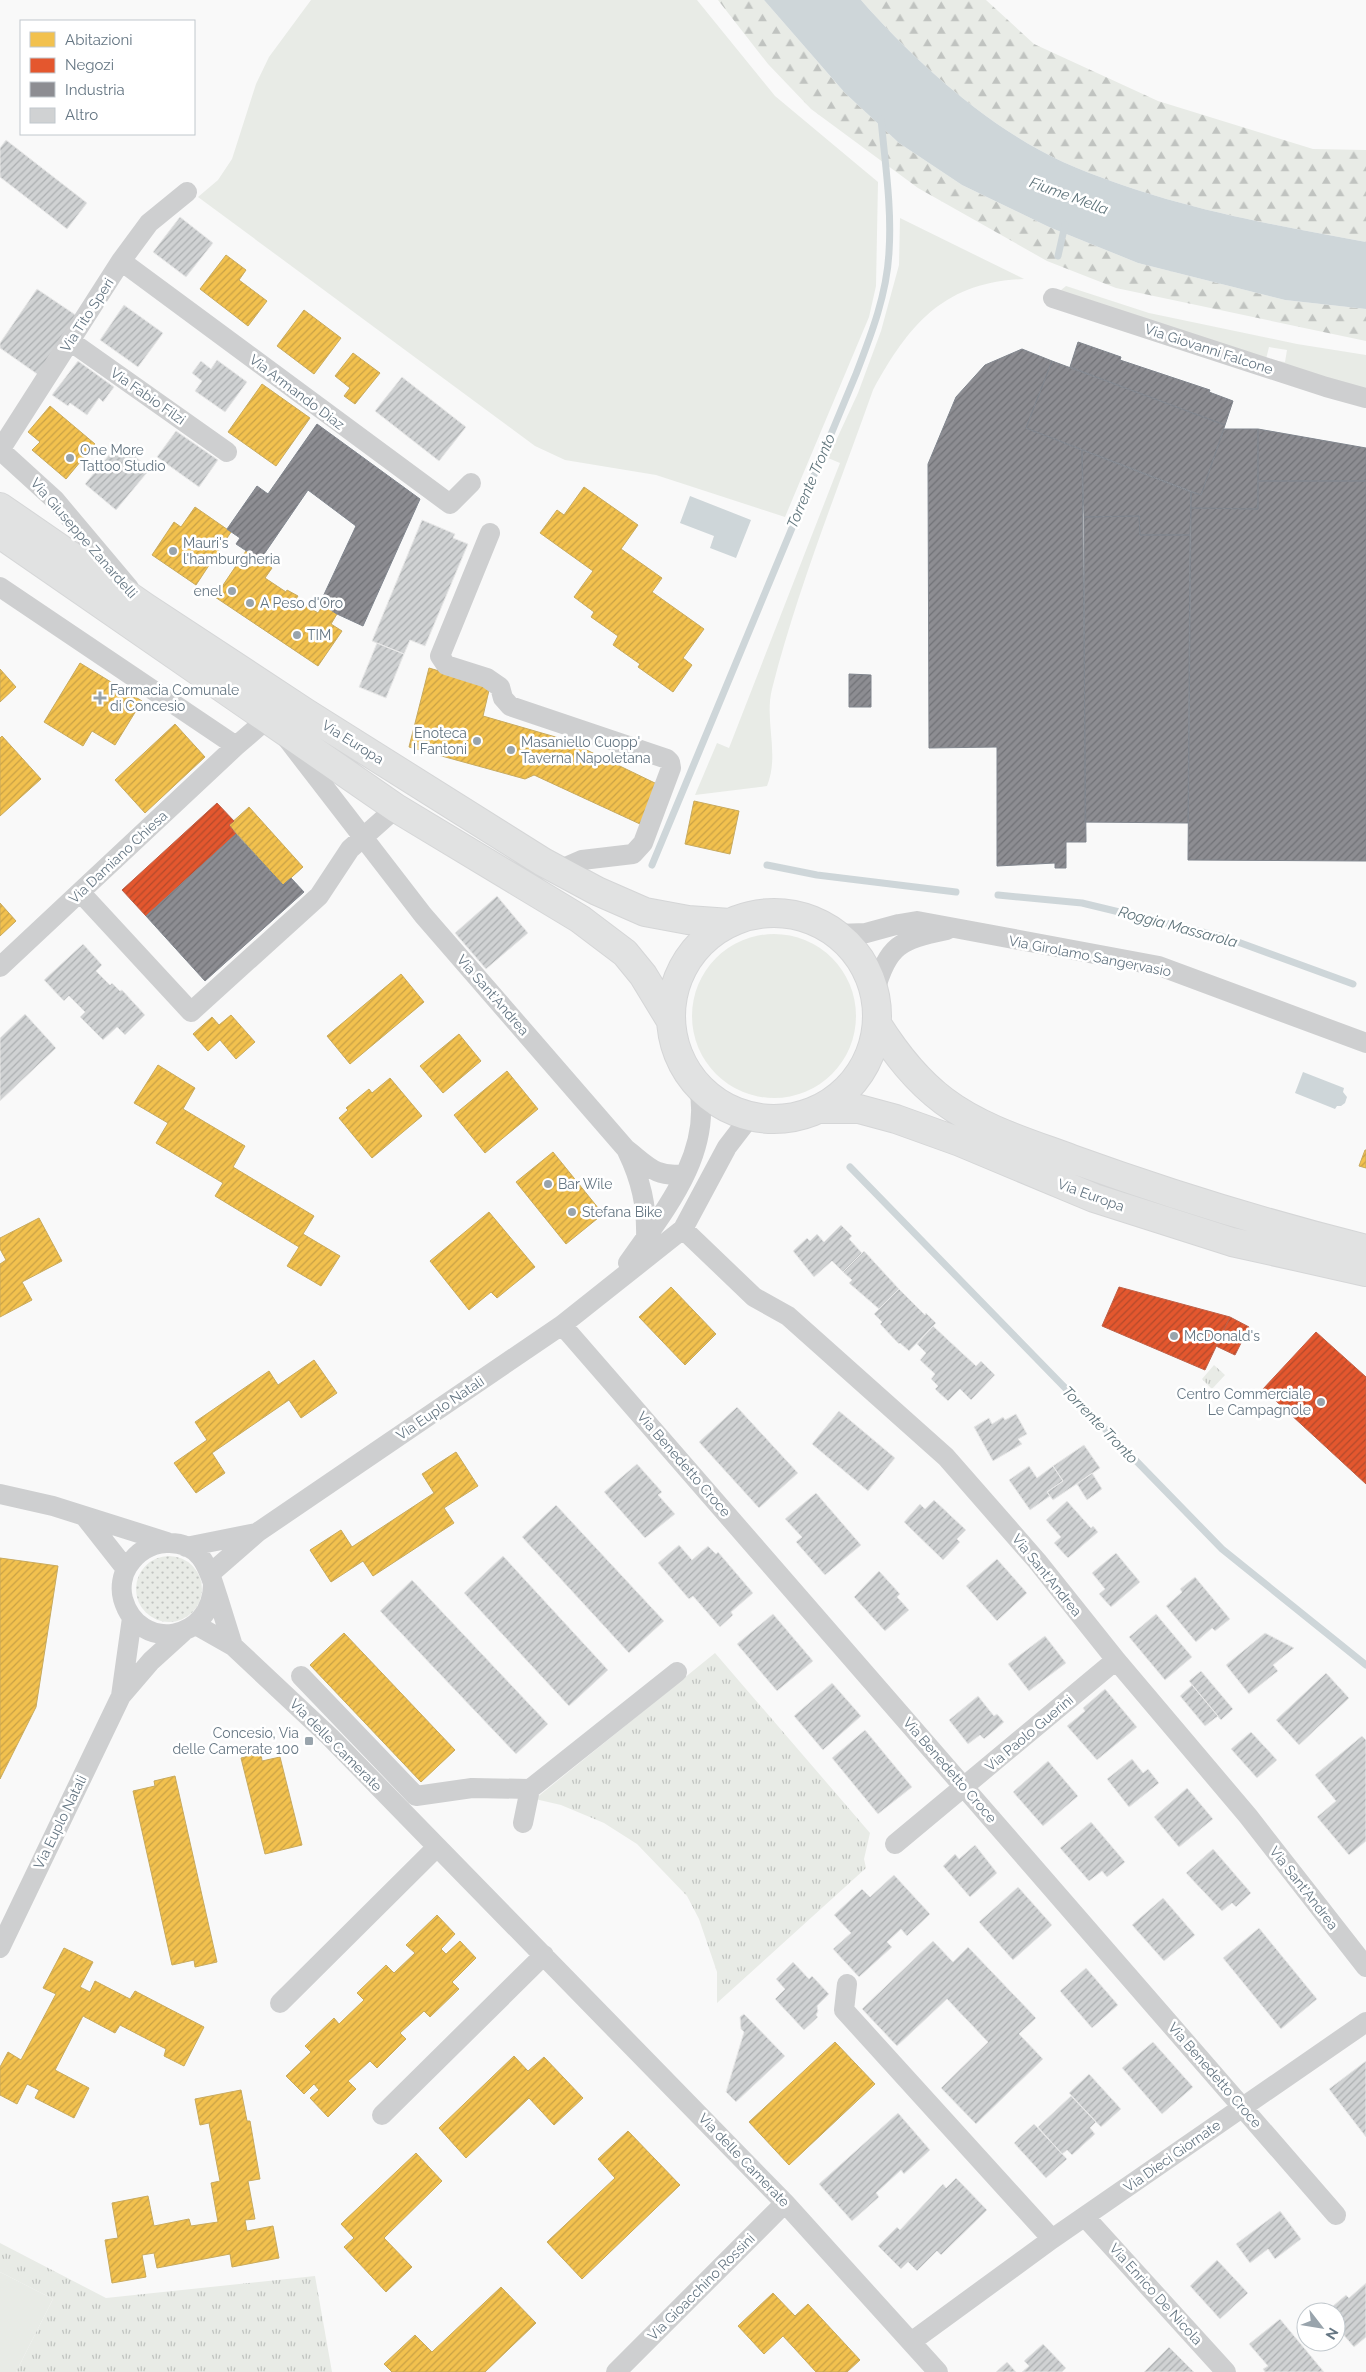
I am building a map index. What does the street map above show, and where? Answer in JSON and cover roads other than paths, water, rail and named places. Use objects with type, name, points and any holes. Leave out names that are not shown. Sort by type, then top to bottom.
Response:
[{"type":"main road","name":"Via Europa","points":[[0,507],[145,607],[306,713],[558,870],[597,891],[645,912],[688,920],[730,923]]},
{"type":"main road","name":"Via Europa","points":[[0,534],[396,808],[580,919],[611,941],[644,975],[671,1021]]},
{"type":"main road","name":"Via Europa","points":[[820,1109],[848,1088],[859,1074],[874,1042],[877,1024],[874,993],[866,970],[853,950],[837,934],[803,917],[766,913],[748,916],[730,923],[713,933],[698,947],[686,963],[677,981],[672,1001],[671,1021],[678,1057],[699,1088],[722,1106],[750,1117],[786,1119],[820,1109],[859,1109],[896,1119],[960,1142],[1094,1198],[1232,1242],[1366,1272]]},
{"type":"main road","name":"Via Europa","points":[[877,1024],[896,1053],[918,1080],[945,1102],[972,1118],[1017,1139],[1159,1191],[1270,1224],[1366,1248]]},
{"type":"street","name":"Via Tito Speri","points":[[0,450],[121,261],[149,223],[187,192]]},
{"type":"street","name":"Via Armando Diaz","points":[[121,261],[450,504],[471,483]]},
{"type":"street","name":"Via Giovanni Falcone","points":[[1053,298],[1326,387],[1366,398]]},
{"type":"street","name":"Via Fabio Filzi","points":[[70,341],[227,452]]},
{"type":"street","name":"Via Giuseppe Zanardelli","points":[[0,450],[55,500],[145,607]]},
{"type":"street","points":[[490,533],[440,656],[446,665],[487,678],[500,687],[504,698],[510,706],[667,759],[670,762],[671,768],[643,844],[633,854],[582,860],[558,870]]},
{"type":"street","points":[[0,587],[236,746],[273,724]]},
{"type":"street","name":"Via Sant'Andrea","points":[[273,724],[423,915],[626,1149],[656,1172],[670,1176],[685,1174]]},
{"type":"street","name":"Via Damiano Chiesa","points":[[0,967],[236,746]]},
{"type":"street","points":[[80,892],[191,1012],[319,896],[350,849],[396,808]]},
{"type":"street","name":"Via Girolamo Sangervasio","points":[[837,934],[866,933],[917,921],[1159,966],[1366,1042]]},
{"type":"street","name":"Via Girolamo Sangervasio","points":[[874,993],[883,965],[899,944],[926,934],[952,929]]},
{"type":"street","name":"Via Euplo Natali","points":[[617,1279],[646,1238],[685,1174],[695,1153],[701,1131],[703,1109],[699,1088]]},
{"type":"street","name":"Via Euplo Natali","points":[[212,1578],[258,1532],[562,1325],[617,1279],[683,1229],[727,1147],[750,1117]]},
{"type":"street","name":"Via Sant'Andrea","points":[[626,1149],[643,1192],[646,1238]]},
{"type":"street","name":"Via Sant'Andrea","points":[[683,1229],[754,1297],[788,1316],[946,1457],[1037,1561],[1116,1660],[1248,1816],[1366,1967]]},
{"type":"street","name":"Via Benedetto Croce","points":[[562,1325],[1336,2215]]},
{"type":"street","name":"Via delle Camerate","points":[[0,1494],[53,1506],[85,1518],[178,1545],[201,1557],[212,1578],[233,1646]]},
{"type":"street","points":[[85,1518],[126,1569]]},
{"type":"street","name":"Via Euplo Natali","points":[[178,1545],[258,1532]]},
{"type":"street","points":[[178,1545],[158,1544],[139,1553],[126,1569],[122,1582],[122,1595],[132,1618],[147,1630],[164,1634],[189,1629],[210,1607],[212,1578]]},
{"type":"street","name":"Via Euplo Natali","points":[[121,1696],[132,1618]]},
{"type":"street","name":"Via Euplo Natali","points":[[0,1948],[121,1696],[151,1661],[189,1629]]},
{"type":"street","name":"Via delle Camerate","points":[[189,1629],[233,1646],[330,1737],[785,2203],[938,2372]]},
{"type":"street","name":"Via Paolo Guerini","points":[[895,1844],[1116,1660]]},
{"type":"street","points":[[523,1823],[530,1789],[677,1672]]},
{"type":"street","name":"Via delle Camerate","points":[[301,1676],[416,1796],[472,1788],[530,1789]]},
{"type":"street","points":[[280,2003],[436,1847]]},
{"type":"street","points":[[382,2115],[544,1955]]},
{"type":"street","points":[[847,1984],[844,2010],[1052,2239]]},
{"type":"street","name":"Via Dieci Giornate","points":[[911,2342],[1052,2239],[1366,2022]]},
{"type":"street","name":"Via Gioacchino Rossini","points":[[616,2372],[785,2203]]},
{"type":"street","name":"Via Enrico De Nicola","points":[[1085,2217],[1226,2372]]},
{"type":"water","name":"Fiume Mella","points":[[764,0],[861,0],[929,69],[981,112],[1035,148],[1100,177],[1137,190],[1212,211],[1366,242],[1366,309],[1285,300],[1138,263],[1049,227],[962,185],[899,143],[845,93]]},
{"type":"water","points":[[690,496],[751,520],[736,558],[710,548],[714,536],[680,523]]},
{"type":"water","points":[[1303,1072],[1344,1088],[1343,1092],[1347,1097],[1345,1103],[1337,1106],[1335,1109],[1295,1093]]},
{"type":"waterway","name":"Torrente Tronto","points":[[652,865],[856,374],[882,299],[888,268],[890,219],[881,119]]},
{"type":"waterway","points":[[1058,256],[1065,225]]},
{"type":"waterway","name":"Roggia Massarola","points":[[767,865],[817,875],[956,892]]},
{"type":"waterway","name":"Roggia Massarola","points":[[998,895],[1082,903],[1227,938],[1353,984]]},
{"type":"waterway","name":"Torrente Tronto","points":[[850,1167],[1222,1549],[1366,1665]]},
{"type":"place","name":"One More Tattoo Studio","points":[[70,458]]},
{"type":"place","name":"Mauri's l'hamburgheria","points":[[173,551]]},
{"type":"place","name":"enel","points":[[232,591]]},
{"type":"place","name":"A Peso d'Oro","points":[[250,603]]},
{"type":"place","name":"TIM","points":[[297,635]]},
{"type":"place","name":"Farmacia Comunale di Concesio","points":[[100,698]]},
{"type":"place","name":"Enoteca I Fantoni","points":[[477,741]]},
{"type":"place","name":"Masaniello Cuopp' Taverna Napoletana","points":[[511,750]]},
{"type":"place","name":"Bar Wile","points":[[548,1184]]},
{"type":"place","name":"Stefana Bike","points":[[572,1212]]},
{"type":"place","name":"McDonald's","points":[[1174,1336]]},
{"type":"place","name":"Centro Commerciale Le Campagnole","points":[[1321,1402]]},
{"type":"place","name":"Concesio, Via delle Camerate 100","points":[[309,1741]]}]
